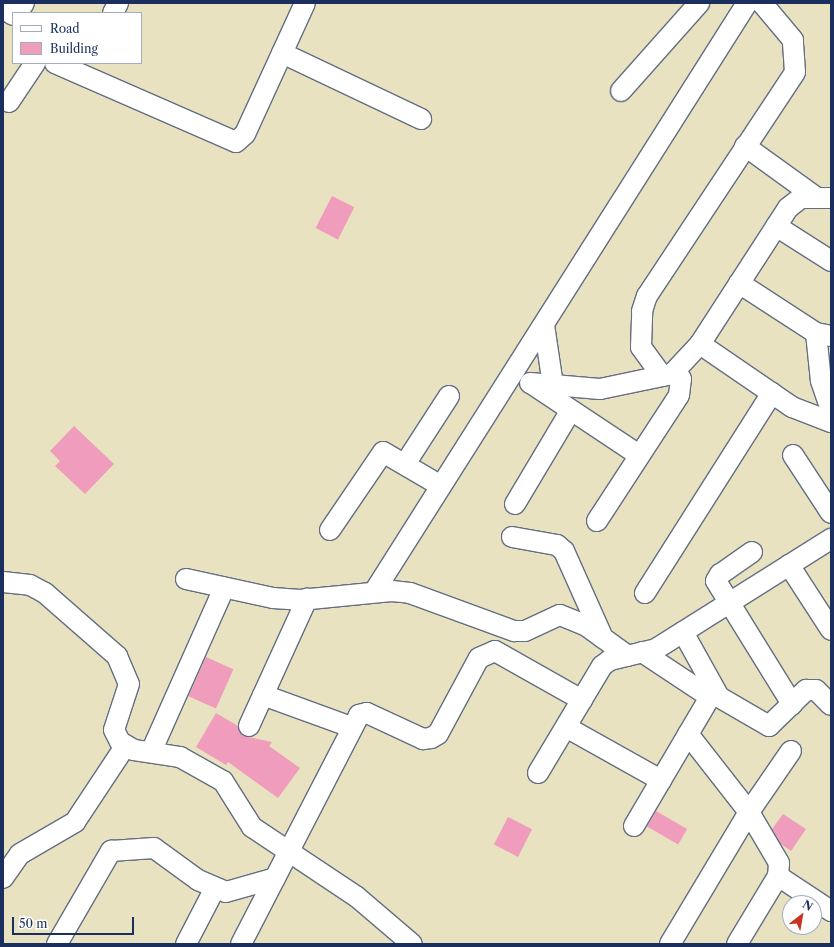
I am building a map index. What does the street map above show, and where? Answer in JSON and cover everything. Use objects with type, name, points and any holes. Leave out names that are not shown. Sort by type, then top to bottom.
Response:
[{"type":"street","points":[[18,12],[24,3]]},
{"type":"street","points":[[114,12],[118,3]]},
{"type":"street","points":[[60,64],[86,69],[236,142],[245,134],[305,3]]},
{"type":"street","points":[[621,91],[699,3]]},
{"type":"street","points":[[374,592],[441,486],[522,378],[544,325],[748,3]]},
{"type":"street","points":[[597,521],[638,455],[679,395],[681,379],[669,373],[641,346],[642,311],[647,296],[795,72],[793,40],[762,3]]},
{"type":"street","points":[[3,8],[12,14]]},
{"type":"street","points":[[282,53],[421,119]]},
{"type":"street","points":[[9,102],[34,64]]},
{"type":"street","points":[[745,146],[824,198]]},
{"type":"street","points":[[522,378],[553,385],[600,389],[669,373],[700,344],[776,226],[795,201],[824,198]]},
{"type":"street","points":[[776,226],[831,261]]},
{"type":"street","points":[[739,283],[823,334],[827,388],[831,410]]},
{"type":"street","points":[[544,325],[553,385]]},
{"type":"street","points":[[700,344],[772,393],[807,414],[831,422]]},
{"type":"street","points":[[522,378],[638,455]]},
{"type":"street","points":[[515,504],[578,414],[600,389]]},
{"type":"street","points":[[645,593],[772,393]]},
{"type":"street","points":[[405,464],[449,396]]},
{"type":"street","points":[[330,530],[378,456],[389,454],[441,486]]},
{"type":"street","points":[[793,455],[831,513]]},
{"type":"street","points":[[512,537],[557,546],[564,551],[604,639]]},
{"type":"street","points":[[538,773],[602,666],[610,660],[656,649],[831,539]]},
{"type":"street","points":[[752,552],[717,577],[729,603],[792,704]]},
{"type":"street","points":[[788,565],[831,630]]},
{"type":"street","points":[[186,579],[273,598],[307,599],[374,592],[410,593],[488,623],[521,631]]},
{"type":"street","points":[[5,580],[30,585],[45,593],[117,656],[129,684],[114,730],[114,735],[126,745],[151,752],[180,757],[223,781],[252,827],[287,854],[357,897],[412,944]]},
{"type":"street","points":[[151,752],[224,588]]},
{"type":"street","points":[[249,726],[307,599]]},
{"type":"street","points":[[505,653],[521,631],[560,615],[585,625],[604,639],[769,726],[811,688],[831,705]]},
{"type":"street","points":[[683,632],[715,697]]},
{"type":"street","points":[[241,944],[351,727],[359,715],[367,713],[423,739],[431,738],[438,734],[479,658],[495,651],[505,653],[582,700]]},
{"type":"street","points":[[263,695],[351,727]]},
{"type":"street","points":[[634,826],[688,734],[715,697]]},
{"type":"street","points":[[566,727],[661,780]]},
{"type":"street","points":[[688,734],[749,812],[779,863],[778,876],[736,944]]},
{"type":"street","points":[[3,878],[20,854],[75,822],[126,745]]},
{"type":"street","points":[[676,942],[749,812],[791,751]]},
{"type":"street","points":[[57,944],[111,851],[154,848],[214,890],[238,892],[275,878]]},
{"type":"street","points":[[778,876],[831,911]]},
{"type":"street","points":[[186,944],[214,890]]},
{"type":"building","points":[[332,196],[354,207],[338,239],[316,228]]},
{"type":"building","points":[[74,426],[114,464],[85,494],[55,466],[60,461],[50,451]]},
{"type":"building","points":[[206,657],[233,669],[216,708],[189,696]]},
{"type":"building","points":[[216,713],[238,726],[244,736],[272,742],[269,746],[300,768],[278,798],[228,762],[226,765],[196,747]]},
{"type":"building","points":[[656,811],[687,829],[678,845],[647,827]]},
{"type":"building","points":[[783,814],[806,829],[791,851],[781,844],[772,829]]},
{"type":"building","points":[[508,817],[532,829],[518,857],[494,845]]}]
